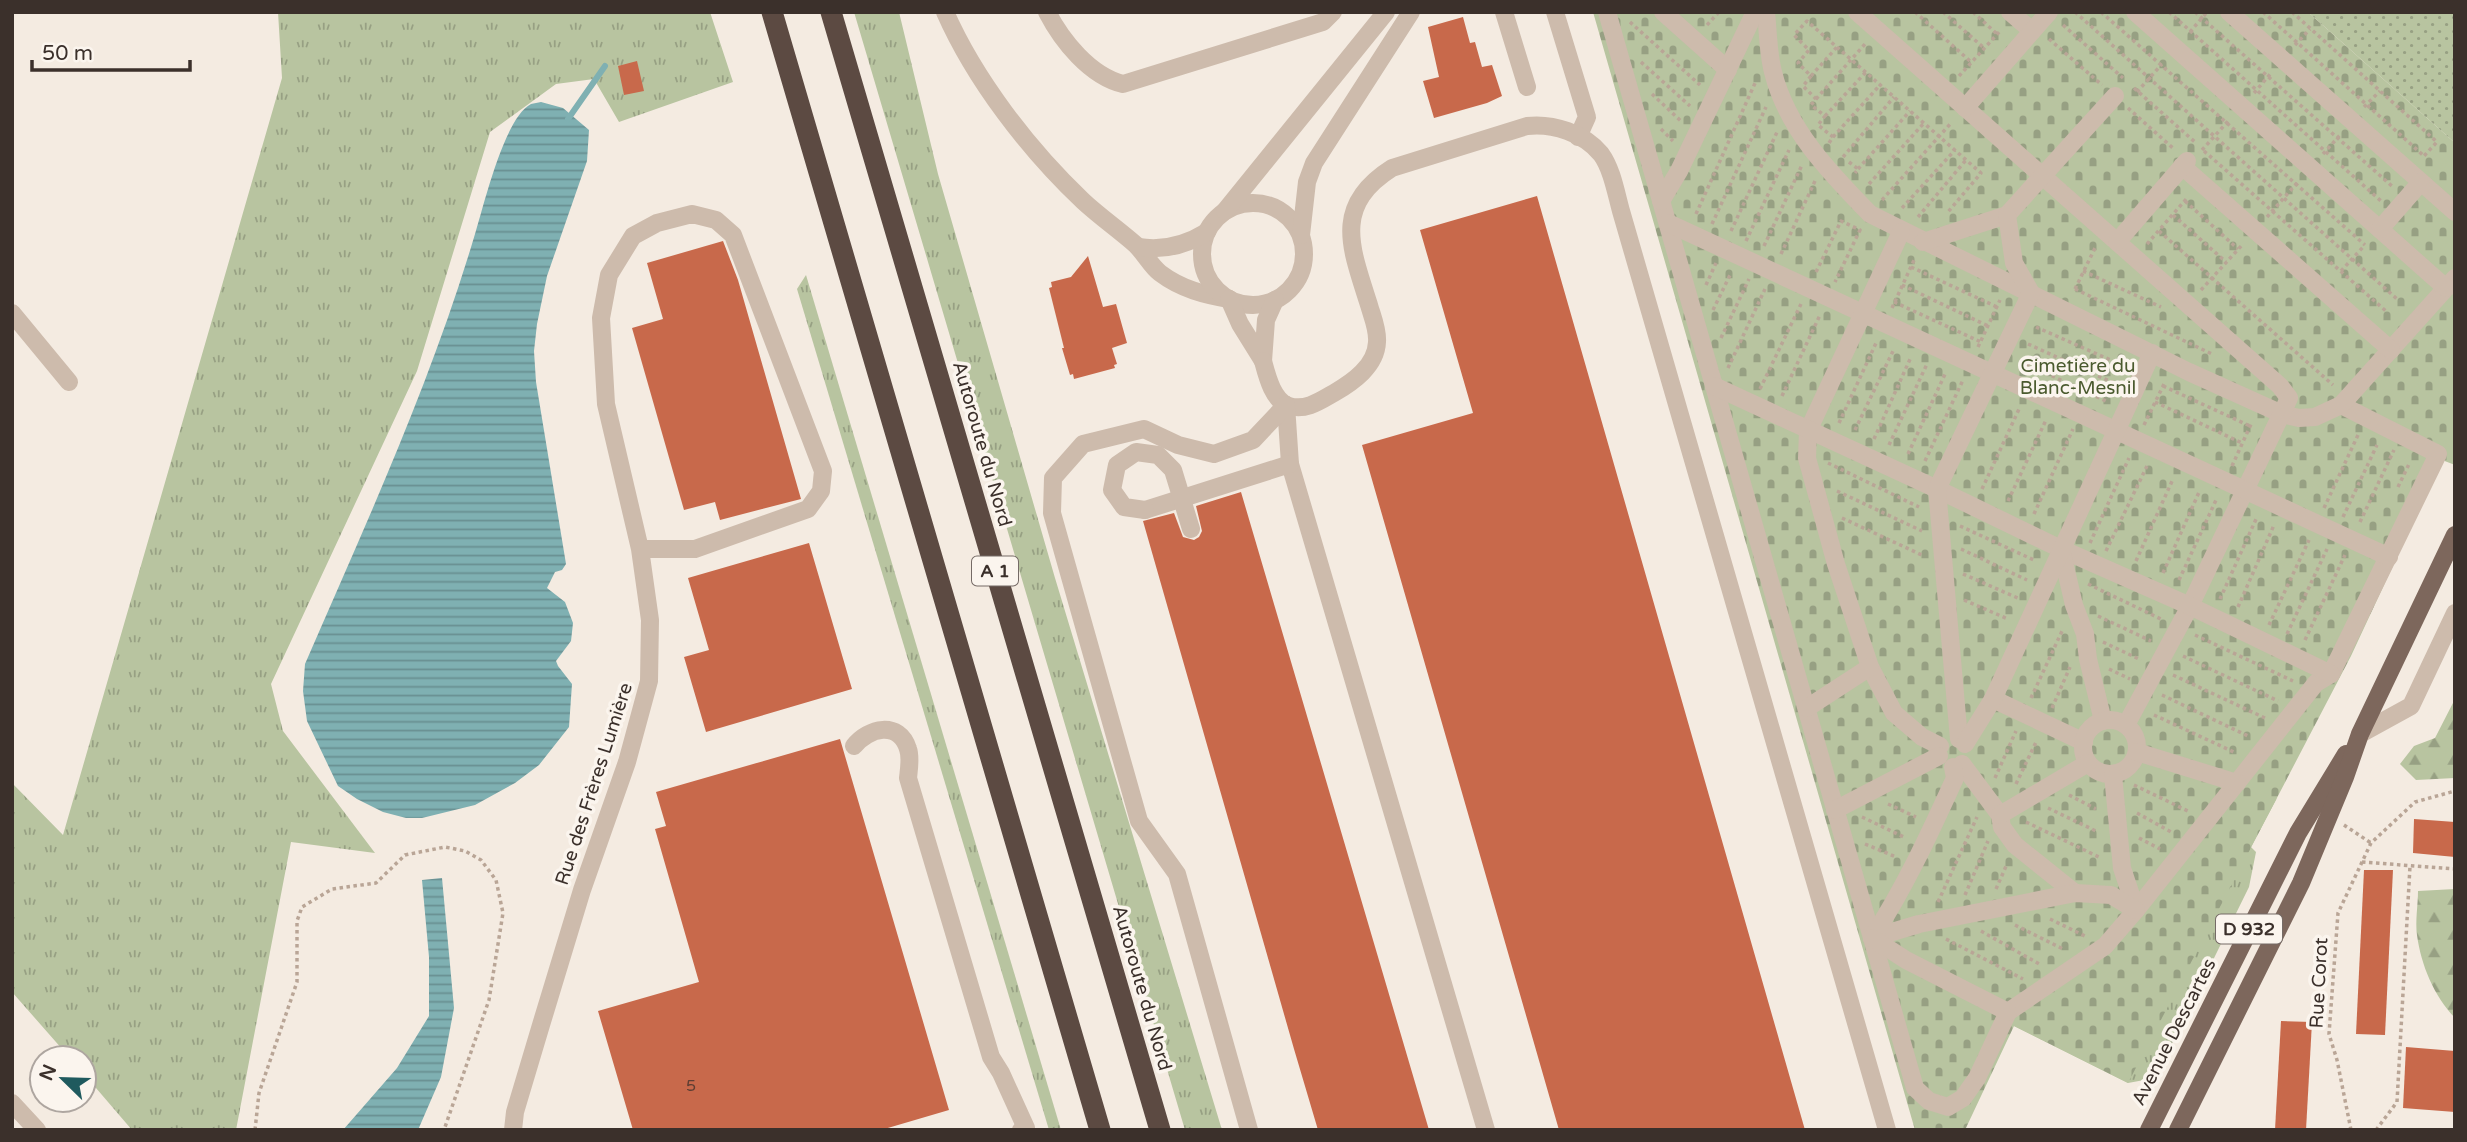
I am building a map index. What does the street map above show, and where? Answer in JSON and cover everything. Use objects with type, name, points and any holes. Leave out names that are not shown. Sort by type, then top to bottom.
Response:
[{"type":"highway","points":[[772,12],[1100,1130]]},
{"type":"highway","name":"Autoroute du Nord","points":[[831,12],[1160,1130]]},
{"type":"main road","name":"Avenue Descartes","points":[[2178,1130],[2301,883],[2360,734],[2455,535]]},
{"type":"main road","name":"Avenue Descartes","points":[[2149,1130],[2298,833],[2360,734]]},
{"type":"street","points":[[945,12],[996,100],[1031,144],[1082,200],[1138,247],[1159,273],[1201,295],[1244,304],[1275,300],[1287,292],[1300,272],[1304,250],[1301,235],[1307,182],[1314,163],[1411,12]]},
{"type":"street","points":[[1047,12],[1081,58],[1111,81],[1123,83],[1323,22],[1333,12]]},
{"type":"street","points":[[1386,12],[1214,221],[1206,232],[1202,247],[1203,263],[1213,284],[1229,299],[1240,324],[1263,361],[1278,396],[1286,405],[1299,408],[1314,405],[1356,380],[1373,357],[1377,342],[1376,328],[1352,248],[1352,229],[1354,212],[1361,193],[1376,178],[1392,168],[1543,124],[1558,127],[1601,155],[1608,169],[1887,1130]]},
{"type":"street","points":[[1504,12],[1527,87]]},
{"type":"street","points":[[1555,12],[1587,117],[1578,138]]},
{"type":"street","points":[[1607,12],[1838,809],[1915,1088],[1929,1101],[1948,1107],[1962,1098],[1977,1079],[2008,1012],[2105,946],[2311,690],[2331,674],[2438,454],[2344,401]]},
{"type":"street","points":[[1663,12],[1728,70]]},
{"type":"street","points":[[1661,201],[1705,119],[1755,12]]},
{"type":"street","points":[[1766,12],[1773,72],[1798,131],[1830,172],[1870,214],[2173,364],[2282,414],[2298,418],[2315,417],[2344,401],[2450,284],[2381,229],[2136,12]]},
{"type":"street","points":[[1857,12],[2280,386],[2289,398],[2190,606],[2126,725]]},
{"type":"street","points":[[1965,108],[2049,12]]},
{"type":"street","points":[[2230,12],[2455,212]]},
{"type":"street","points":[[2012,14],[2032,31]]},
{"type":"street","points":[[1923,242],[2007,215],[2115,96]]},
{"type":"street","points":[[2110,236],[2185,163],[2201,183],[2390,350]]},
{"type":"street","points":[[2381,229],[2416,177]]},
{"type":"street","points":[[1224,212],[1237,205],[1252,202],[1268,204],[1293,221],[1301,235]]},
{"type":"street","name":"Rue des Frères Lumière","points":[[513,1130],[515,1112],[544,1013],[582,890],[627,762],[649,681],[650,620],[640,549],[606,404],[601,318],[609,275],[633,236],[657,223],[692,214],[716,220],[733,235],[823,471],[821,491],[808,509],[695,549],[640,549]]},
{"type":"street","points":[[2007,215],[2014,263],[2031,293]]},
{"type":"street","points":[[1668,223],[2389,557]]},
{"type":"street","points":[[1138,247],[1155,250],[1192,241],[1206,232]]},
{"type":"street","points":[[1903,232],[1808,430],[1807,458],[1836,564],[1870,667],[1894,713],[1948,758],[2003,814],[2002,827],[2015,845],[2075,893]]},
{"type":"street","points":[[1838,809],[1948,758],[1966,758],[1968,751],[1962,741],[1937,489],[2031,293]]},
{"type":"street","points":[[1263,361],[1266,320],[1275,300]]},
{"type":"street","points":[[12,313],[69,382]]},
{"type":"street","points":[[1962,741],[1993,699],[2152,353]]},
{"type":"street","points":[[1714,386],[2331,674]]},
{"type":"street","points":[[1286,405],[1290,464],[1486,1130]]},
{"type":"street","points":[[1249,1130],[1177,874],[1139,821],[1052,513],[1053,478],[1083,444],[1144,429],[1178,445],[1214,454],[1253,440],[1286,405]]},
{"type":"street","points":[[1191,528],[1172,470],[1158,455],[1136,452],[1117,465],[1112,490],[1124,507],[1144,510],[1290,464]]},
{"type":"street","points":[[2061,550],[2074,604],[2085,634],[2102,721]]},
{"type":"street","points":[[2360,734],[2411,706],[2455,613]]},
{"type":"street","points":[[1807,708],[1870,667]]},
{"type":"street","points":[[1993,699],[2084,742]]},
{"type":"street","points":[[2115,720],[2126,725],[2136,737],[2137,752],[2129,768],[2113,775],[2099,772],[2088,763],[2084,753],[2084,742],[2090,729],[2102,721],[2115,720]]},
{"type":"street","points":[[854,746],[862,736],[876,730],[888,730],[902,736],[909,750],[908,778],[991,1058],[1001,1073],[1026,1128],[1021,1130]]},
{"type":"street","points":[[1872,939],[1897,899],[1955,778],[1945,740],[1952,738],[1962,741]]},
{"type":"street","points":[[2137,752],[2237,783]]},
{"type":"street","points":[[2003,814],[2088,763]]},
{"type":"street","points":[[2113,775],[2122,867],[2136,910]]},
{"type":"street","points":[[1872,939],[1919,924],[2075,893],[2111,895],[2136,910]]},
{"type":"street","points":[[1872,939],[1906,960],[2008,1012]]},
{"type":"street","points":[[12,1103],[37,1130]]},
{"type":"path","points":[[1915,12],[1972,62]]},
{"type":"path","points":[[1943,12],[1984,48]]},
{"type":"path","points":[[1973,12],[1997,34]]},
{"type":"path","points":[[2049,12],[2387,312]]},
{"type":"path","points":[[2075,12],[2397,299]]},
{"type":"path","points":[[2101,12],[2365,245]]},
{"type":"path","points":[[2169,12],[2383,202]]},
{"type":"path","points":[[2195,12],[2394,189]]},
{"type":"path","points":[[2263,12],[2424,156]]},
{"type":"path","points":[[2292,12],[2437,142],[2424,156],[2416,177]]},
{"type":"path","points":[[1946,91],[2012,14]]},
{"type":"path","points":[[1628,21],[1714,99]]},
{"type":"path","points":[[1811,76],[1798,63],[1809,50],[1794,35],[1807,21],[1981,173],[1948,212]]},
{"type":"path","points":[[1825,116],[1811,105],[1877,30]]},
{"type":"path","points":[[1615,38],[1705,119]]},
{"type":"path","points":[[1816,99],[1803,86],[1837,47]]},
{"type":"path","points":[[1696,236],[1770,51]]},
{"type":"path","points":[[1833,137],[1818,125],[1866,72]]},
{"type":"path","points":[[1696,236],[1777,82]]},
{"type":"path","points":[[1858,169],[1828,144],[1880,85]]},
{"type":"path","points":[[2188,305],[2380,91]]},
{"type":"path","points":[[1651,93],[1696,135]]},
{"type":"path","points":[[1830,172],[1894,97]]},
{"type":"path","points":[[1870,214],[1965,108]]},
{"type":"path","points":[[1700,338],[1788,109]]},
{"type":"path","points":[[1910,111],[1854,172],[1900,211],[1955,150]]},
{"type":"path","points":[[1869,184],[1924,123]]},
{"type":"path","points":[[1693,312],[1731,252],[1798,131]]},
{"type":"path","points":[[1903,232],[1966,160]]},
{"type":"path","points":[[2135,258],[2201,183]]},
{"type":"path","points":[[2185,201],[2238,249]]},
{"type":"path","points":[[2173,215],[2226,262]]},
{"type":"path","points":[[1753,404],[1840,221],[1860,230],[1773,414]]},
{"type":"path","points":[[2340,271],[2381,229]]},
{"type":"path","points":[[2159,231],[2344,401]]},
{"type":"path","points":[[2064,310],[2083,271],[2110,236]]},
{"type":"path","points":[[1911,267],[1997,307]]},
{"type":"path","points":[[2083,271],[2165,309]]},
{"type":"path","points":[[1902,285],[1988,326]]},
{"type":"path","points":[[2075,289],[2220,357]]},
{"type":"path","points":[[1894,302],[1981,342]]},
{"type":"path","points":[[2036,327],[2124,366]]},
{"type":"path","points":[[1847,448],[1902,331]]},
{"type":"path","points":[[1873,460],[1927,343]]},
{"type":"path","points":[[1873,460],[1927,343]]},
{"type":"path","points":[[2028,344],[2116,384]]},
{"type":"path","points":[[1899,472],[1954,355]]},
{"type":"path","points":[[2020,361],[2108,402]]},
{"type":"path","points":[[2091,562],[2137,440],[2173,364]]},
{"type":"path","points":[[2163,386],[2250,426]]},
{"type":"path","points":[[1974,507],[2029,390]]},
{"type":"path","points":[[1999,519],[2054,402]]},
{"type":"path","points":[[2155,402],[2242,444]]},
{"type":"path","points":[[2163,594],[2225,481],[2261,404]]},
{"type":"path","points":[[2025,532],[2081,414]]},
{"type":"path","points":[[2091,562],[2156,449]]},
{"type":"path","points":[[2127,579],[2182,461]]},
{"type":"path","points":[[2163,594],[2208,473]]},
{"type":"path","points":[[2211,617],[2274,503]]},
{"type":"path","points":[[2230,625],[2274,503]]},
{"type":"path","points":[[2067,575],[2311,690]]},
{"type":"path","points":[[1946,592],[2026,627]]},
{"type":"path","points":[[2088,659],[2267,745]]},
{"type":"path","points":[[2136,707],[2254,762]]},
{"type":"path","points":[[2113,775],[2207,821]]},
{"type":"path","points":[[2050,785],[2177,858]]},
{"type":"path","points":[[2342,823],[2371,843],[2415,803],[2455,790]]},
{"type":"path","points":[[1867,794],[1934,825]]},
{"type":"path","points":[[2028,798],[2190,842]]},
{"type":"path","points":[[1838,809],[1924,846]]},
{"type":"path","points":[[2003,814],[2122,867]]},
{"type":"path","points":[[1843,835],[1914,865]]},
{"type":"path","name":"Rue Corot","points":[[2351,1130],[2329,1034],[2338,912],[2371,843]]},
{"type":"path","points":[[255,1130],[259,1093],[297,982],[297,921],[302,907],[332,889],[376,883],[405,855],[445,847],[465,851],[481,860],[496,880],[503,913],[489,1000],[444,1130]]},
{"type":"path","points":[[2362,862],[2455,869]]},
{"type":"path","points":[[2376,1130],[2397,1102],[2410,866]]},
{"type":"path","points":[[2021,904],[2105,946]]},
{"type":"path","points":[[1955,917],[2062,976]]},
{"type":"path","points":[[1919,924],[2040,988]]},
{"type":"green space","points":[[278,12],[710,12],[733,82],[619,122],[594,79],[556,84],[490,132],[417,371],[271,684],[283,731],[375,853],[291,842],[236,1130],[132,1130],[98,1090],[98,1044],[58,1044],[12,992],[12,783],[63,835],[282,78]]},
{"type":"green space","points":[[854,12],[899,12],[938,174],[1055,578],[1222,1130],[1185,1130]]},
{"type":"green space","name":"Cimetière du Blanc-Mesnil","points":[[1593,12],[2308,12],[2455,143],[2455,465],[2442,460],[2351,656],[2128,1083],[2014,1026],[1965,1130],[1915,1130]]},
{"type":"green space","points":[[2308,12],[2455,12],[2455,143]]},
{"type":"green space","points":[[806,275],[1061,1130],[1049,1130],[797,289]]},
{"type":"green space","points":[[2455,699],[2455,778],[2416,780],[2400,764],[2414,746],[2435,738]]},
{"type":"green space","points":[[2277,798],[2251,847],[2256,852],[2249,887],[2155,1078],[2128,1083],[2014,1026]]},
{"type":"green space","points":[[2455,889],[2455,1018],[2441,1000],[2425,969],[2416,924],[2418,891]]},
{"type":"water","points":[[541,102],[563,108],[589,130],[587,161],[547,276],[534,351],[536,382],[566,564],[562,570],[555,572],[547,588],[565,602],[573,623],[571,641],[556,661],[572,684],[569,727],[539,765],[515,783],[475,805],[422,818],[406,818],[383,812],[338,786],[307,721],[303,691],[305,664],[416,404],[455,298],[503,147],[521,113],[531,104]]},
{"type":"water","points":[[442,878],[454,1008],[441,1077],[418,1130],[343,1130],[397,1068],[429,1016],[429,957],[422,880]]},
{"type":"building","points":[[1463,17],[1470,43],[1475,42],[1482,67],[1492,65],[1502,96],[1434,118],[1423,81],[1439,77],[1428,27]]},
{"type":"building","points":[[637,61],[644,91],[624,95],[618,66]]},
{"type":"building","points":[[1537,196],[1805,1130],[1559,1130],[1362,445],[1473,413],[1420,230]]},
{"type":"building","points":[[723,241],[738,280],[801,499],[720,520],[715,502],[684,510],[632,328],[663,319],[647,263]]},
{"type":"building","points":[[1088,256],[1103,307],[1116,304],[1127,343],[1112,348],[1117,364],[1114,365],[1115,368],[1074,379],[1073,374],[1070,375],[1062,348],[1049,288],[1052,287],[1051,282],[1071,277]]},
{"type":"building","points":[[1241,492],[1429,1130],[1318,1130],[1294,1049],[1143,521],[1174,513],[1183,537],[1194,540],[1202,531],[1196,506]]},
{"type":"building","points":[[809,543],[852,689],[706,732],[684,657],[709,650],[688,578]]},
{"type":"building","points":[[840,739],[949,1110],[881,1130],[633,1130],[598,1011],[699,982],[655,829],[666,826],[656,792]]},
{"type":"building","points":[[2414,819],[2455,822],[2455,857],[2413,853]]},
{"type":"building","points":[[2364,870],[2393,870],[2385,1035],[2356,1034]]},
{"type":"building","points":[[2281,1021],[2312,1022],[2306,1130],[2275,1130]]},
{"type":"building","points":[[2406,1047],[2455,1051],[2455,1112],[2403,1108]]},
{"type":"waterway","points":[[568,119],[605,66]]}]
